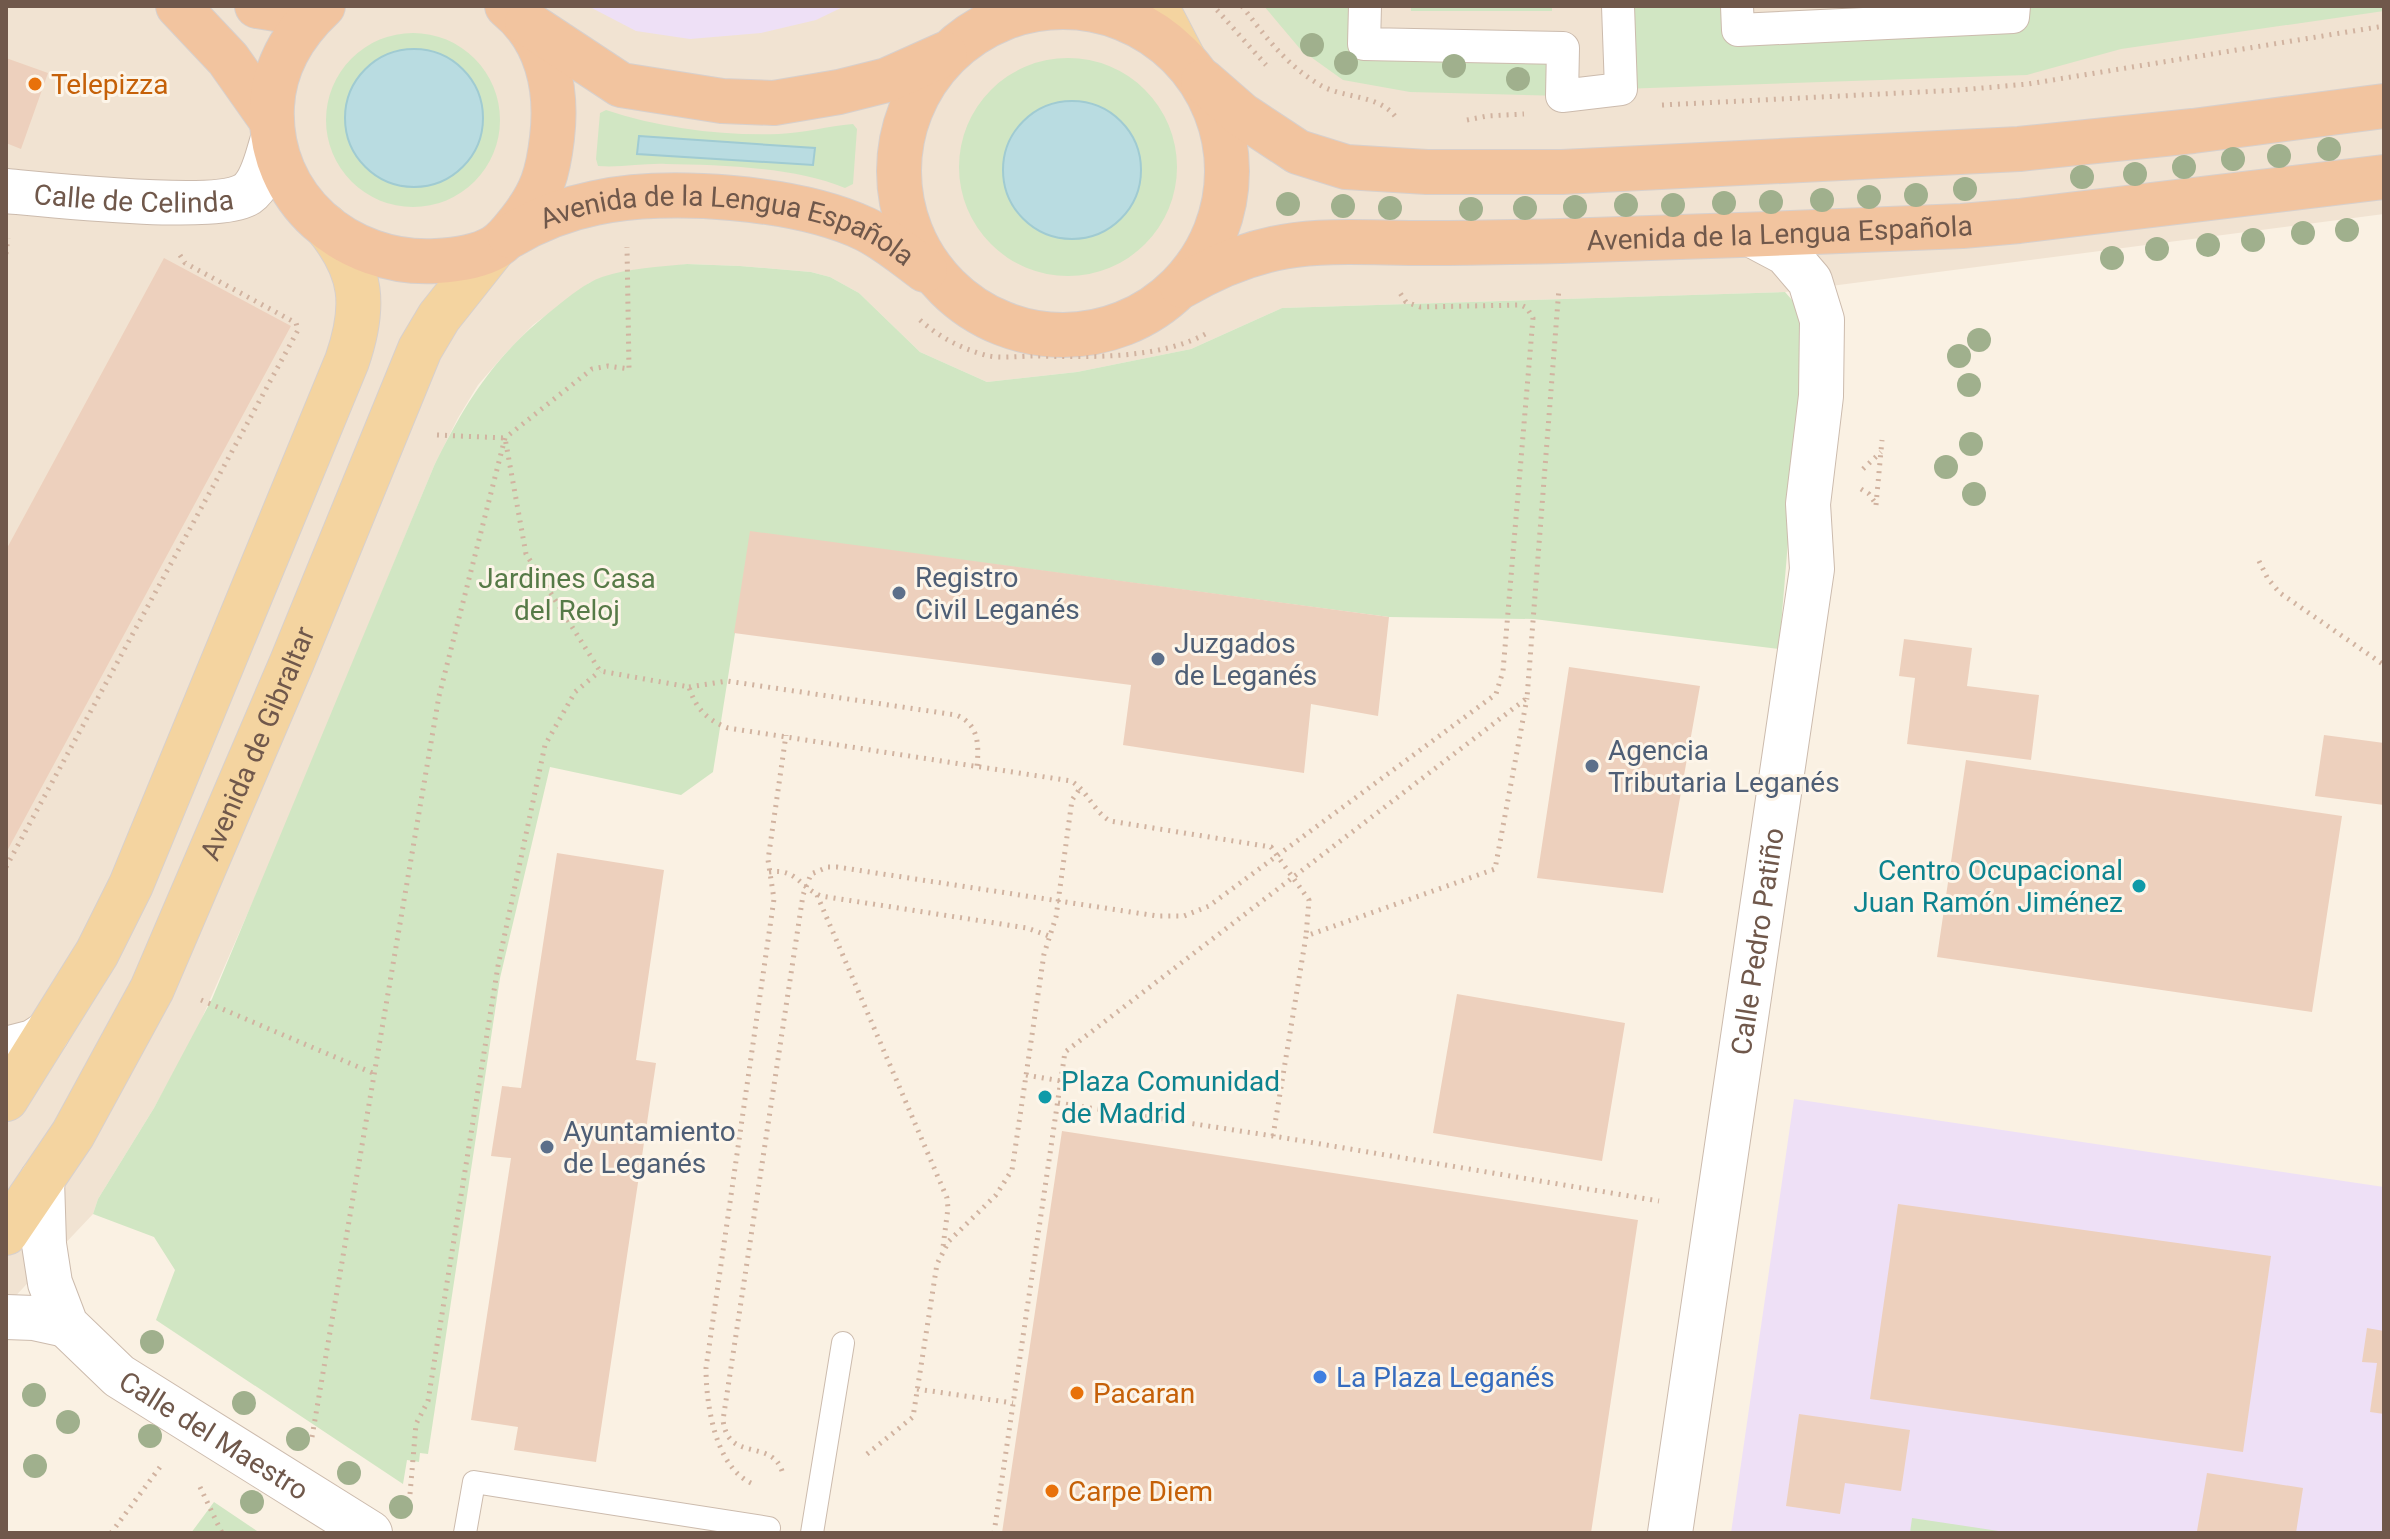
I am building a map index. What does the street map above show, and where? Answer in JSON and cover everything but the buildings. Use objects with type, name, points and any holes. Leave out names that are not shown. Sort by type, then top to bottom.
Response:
[{"type":"highway","points":[[178,6],[228,59],[272,130]]},
{"type":"highway","points":[[257,6],[276,9],[308,6]]},
{"type":"highway","points":[[272,130],[273,96],[280,66],[307,21],[323,6]]},
{"type":"highway","points":[[517,14],[621,85],[722,101],[774,103],[887,80],[951,51],[995,23],[1067,7],[1115,18],[1148,30],[1242,115],[1298,152],[1335,165],[1371,171],[1577,172],[2019,149],[2193,131],[2384,106]]},
{"type":"highway","points":[[500,243],[537,200],[545,181],[554,122],[548,71],[541,47],[517,14]]},
{"type":"highway","points":[[951,51],[917,91],[898,143],[899,202],[909,235],[940,281],[960,301],[985,316],[1037,330],[1062,332],[1119,323],[1146,313],[1182,286],[1200,263],[1216,233],[1226,192],[1226,132],[1218,106],[1193,69]]},
{"type":"highway","name":"Avenida de la Lengua Española","points":[[272,130],[281,171],[295,195],[326,226],[357,245],[389,258],[424,262],[458,260],[500,243],[537,220],[595,203],[625,198],[723,198],[807,209],[866,229],[940,281]]},
{"type":"highway","name":"Avenida de la Lengua Española","points":[[1182,286],[1211,269],[1265,249],[1309,241],[1752,235],[2019,221],[2384,177]]},
{"type":"main road","points":[[1156,6],[1193,69]]},
{"type":"main road","points":[[6,1099],[97,953],[131,885],[355,338],[359,289],[343,248],[326,226]]},
{"type":"main road","name":"Avenida de Gibraltar","points":[[6,1233],[73,1134],[156,981],[292,662],[420,349],[439,317],[500,243]]},
{"type":"street","points":[[1365,6],[1364,44],[1563,48],[1562,96],[1621,89],[1618,6]]},
{"type":"street","points":[[1737,6],[1738,30],[2013,17],[2014,6]]},
{"type":"street","name":"Calle de Celinda","points":[[6,191],[180,202],[221,201],[247,194],[255,185],[261,175],[272,130]]},
{"type":"street","name":"Calle Pedro Patiño","points":[[1670,1533],[1812,579],[1808,504],[1821,396],[1822,320],[1810,281],[1786,253],[1752,235]]},
{"type":"street","points":[[6,1049],[33,1042],[47,1033]]},
{"type":"street","name":"Calle del Maestro","points":[[42,1180],[46,1257],[55,1300],[66,1325],[119,1376],[370,1533]]},
{"type":"street","points":[[6,1317],[34,1318],[66,1325]]},
{"type":"lane","points":[[812,1533],[843,1343]]},
{"type":"lane","points":[[465,1533],[474,1482],[769,1528]]},
{"type":"path","points":[[1214,6],[1271,71]]},
{"type":"path","points":[[1242,6],[1282,56],[1299,71],[1332,91],[1385,105],[1399,126],[1384,123]]},
{"type":"path","points":[[1653,106],[2028,84],[2384,26]]},
{"type":"path","points":[[1456,124],[1487,116],[1538,114]]},
{"type":"path","points":[[781,1491],[782,1474],[776,1460],[733,1443],[725,1432],[723,1420],[803,895],[811,874],[837,867],[1165,917],[1184,916],[1209,906],[1496,694],[1502,679],[1533,318],[1527,308],[1514,304],[1420,307],[1406,302],[1398,285],[1397,242]]},
{"type":"path","points":[[6,867],[298,330],[296,323],[185,263],[180,258],[177,244]]},
{"type":"path","points":[[312,1438],[439,696],[505,438],[592,369],[608,366],[629,369],[627,246],[642,247]]},
{"type":"path","points":[[1306,936],[1495,869],[1527,698],[1560,283]]},
{"type":"path","points":[[917,318],[939,337],[987,356],[1101,356],[1152,350],[1199,338],[1211,331]]},
{"type":"path","points":[[428,434],[505,438]]},
{"type":"path","points":[[505,438],[526,554],[600,671],[689,687],[727,681],[956,715],[970,724],[976,734],[979,745],[977,766]]},
{"type":"path","points":[[1853,486],[1869,494],[1876,505],[1882,440]]},
{"type":"path","points":[[2259,561],[2280,593],[2384,665]]},
{"type":"path","points":[[410,1494],[413,1444],[418,1419],[428,1401],[498,966],[545,745],[575,692],[600,671]]},
{"type":"path","points":[[689,687],[692,696],[713,723],[728,728],[1071,781],[1081,787],[1101,816],[1110,821],[1271,847],[1309,900],[1306,936],[1273,1136]]},
{"type":"path","points":[[994,1533],[1065,1052],[1527,698]]},
{"type":"path","points":[[786,735],[768,860],[774,899],[706,1379],[713,1425],[734,1472],[757,1486],[818,1497]]},
{"type":"path","points":[[865,1460],[870,1450],[913,1417],[934,1278],[943,1252],[949,1241],[1009,1178],[1044,954],[1058,901],[1072,800],[1081,787]]},
{"type":"path","points":[[769,872],[786,872],[817,895],[947,1198],[943,1252]]},
{"type":"path","points":[[817,895],[1027,928],[1049,936]]},
{"type":"path","points":[[156,981],[375,1074]]},
{"type":"path","points":[[1026,1075],[1061,1081]]},
{"type":"path","points":[[1058,1103],[1659,1201]]},
{"type":"path","points":[[917,1389],[1013,1403]]},
{"type":"path","points":[[111,1533],[169,1455]]},
{"type":"path","points":[[199,1484],[222,1533]]},
{"type":"shaded area","points":[[6,6],[2384,6],[2384,214],[1785,292],[1282,308],[1191,349],[1077,372],[987,382],[920,352],[859,293],[830,277],[811,272],[687,264],[604,277],[589,283],[533,325],[478,385],[458,418],[434,466],[278,844],[195,1034],[98,1199],[93,1214],[6,1306]]},
{"type":"shaded area","points":[[588,6],[845,6],[816,20],[761,33],[690,39],[636,31]]},
{"type":"shaded area","points":[[1794,1099],[2384,1187],[2384,1533],[1731,1533]]},
{"type":"green space","points":[[1264,6],[1365,6],[1364,44],[1563,48],[1562,96],[1410,92],[1343,80],[1301,50]]},
{"type":"green space","points":[[1411,6],[1552,6],[1552,11],[1411,11]]},
{"type":"green space","points":[[1618,6],[1737,6],[1738,30],[2014,6],[2384,6],[2384,11],[2121,49],[2027,75],[1621,89]]},
{"type":"green space","points":[[413,33],[446,40],[474,59],[493,87],[500,120],[493,153],[474,181],[446,200],[413,207],[380,200],[352,181],[333,153],[326,120],[333,87],[352,59],[380,40]]},
{"type":"green space","points":[[1068,58],[1110,67],[1145,90],[1168,125],[1177,167],[1168,209],[1145,244],[1110,267],[1068,276],[1026,267],[991,244],[968,209],[959,167],[968,125],[991,90],[1026,67]]},
{"type":"green space","points":[[606,110],[669,126],[736,134],[788,133],[853,124],[857,129],[853,184],[845,188],[781,171],[733,166],[598,166],[600,113]],"holes":[[[639,136],[815,148],[813,165],[638,153]]]},
{"type":"green space","name":"Jardines Casa del Reloj","points":[[687,264],[811,272],[830,277],[859,293],[920,352],[987,382],[1077,372],[1191,349],[1282,308],[1785,292],[1799,308],[1804,352],[1779,649],[1534,619],[1389,617],[751,532],[713,772],[681,795],[550,767],[500,978],[428,1454],[420,1453],[419,1462],[407,1460],[403,1484],[156,1320],[175,1270],[154,1237],[93,1214],[98,1199],[154,1108],[212,999],[434,466],[471,399],[516,342],[584,286],[623,272]]},
{"type":"green space","points":[[214,1502],[260,1533],[191,1533]]},
{"type":"green space","points":[[1912,1518],[2012,1533],[1910,1533]]},
{"type":"water","points":[[414,49],[440,54],[463,69],[478,92],[483,118],[478,144],[463,167],[440,182],[414,187],[388,182],[365,167],[350,144],[345,118],[350,92],[365,69],[388,54]]},
{"type":"water","points":[[1072,101],[1098,106],[1121,121],[1136,144],[1141,170],[1136,196],[1121,219],[1098,234],[1072,239],[1046,234],[1023,219],[1008,196],[1003,170],[1008,144],[1023,121],[1046,106]]},
{"type":"water","points":[[639,136],[815,148],[813,165],[637,154]]},
{"type":"place","name":"Telepizza","points":[[35,84]]},
{"type":"place","name":"Registro Civil Leganés","points":[[899,593]]},
{"type":"place","name":"Juzgados de Leganés","points":[[1158,659]]},
{"type":"place","name":"Agencia Tributaria Leganés","points":[[1592,766]]},
{"type":"place","name":"Centro Ocupacional Juan Ramón Jiménez","points":[[2139,886]]},
{"type":"place","name":"Plaza Comunidad de Madrid","points":[[1045,1097]]},
{"type":"place","name":"Ayuntamiento de Leganés","points":[[547,1147]]},
{"type":"place","name":"La Plaza Leganés","points":[[1320,1377]]},
{"type":"place","name":"Pacaran","points":[[1077,1393]]},
{"type":"place","name":"Carpe Diem","points":[[1052,1491]]}]
